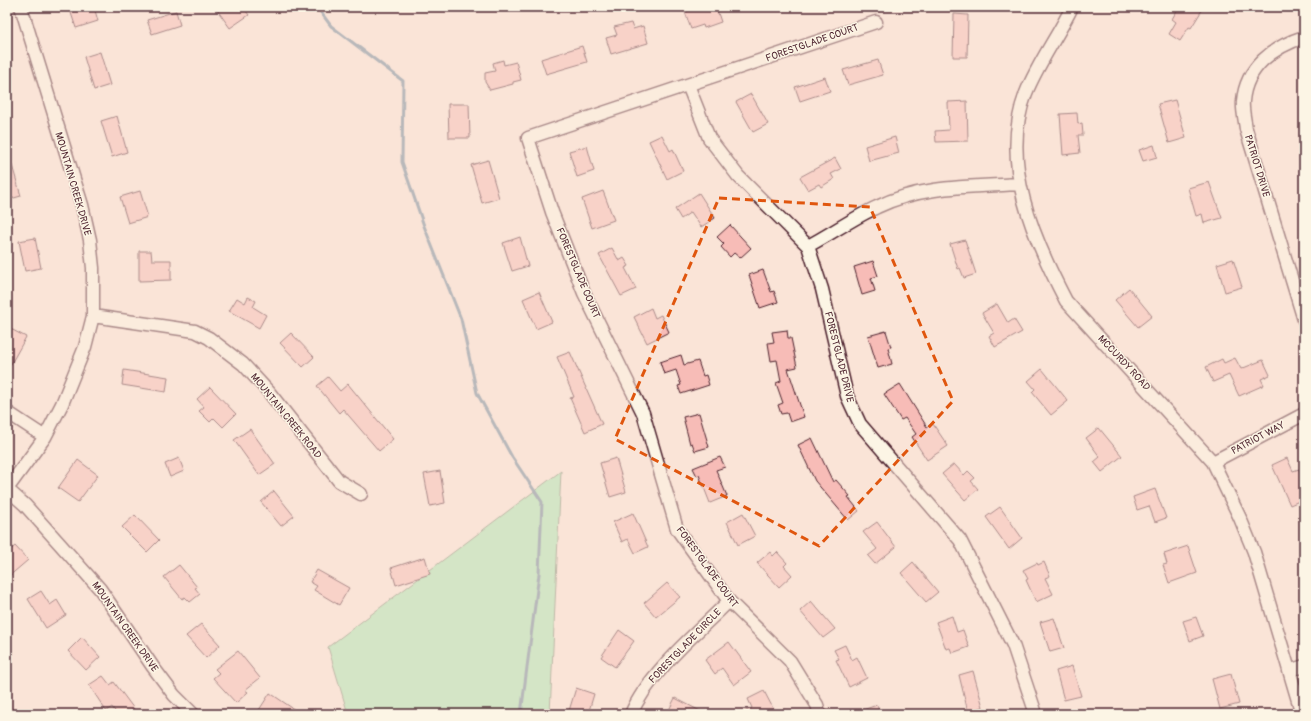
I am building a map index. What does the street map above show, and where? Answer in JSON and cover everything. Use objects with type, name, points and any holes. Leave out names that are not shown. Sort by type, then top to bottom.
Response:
[{"type":"street","name":"MOUNTAIN CREEK DRIVE","points":[[21,7],[84,212],[90,240],[93,268],[93,316],[82,354],[62,404],[45,437],[7,489],[25,504],[100,589],[174,695],[193,714]]},
{"type":"street","name":"MCCURDY ROAD","points":[[1072,7],[1024,99],[1020,114],[1017,141],[1020,184],[1035,235],[1050,271],[1066,301],[1213,462],[1238,512],[1254,552],[1302,714]]},
{"type":"street","name":"FORESTGLADE COURT","points":[[820,714],[817,705],[790,661],[729,601],[677,528],[643,413],[584,293],[552,212],[528,138],[688,86],[876,22]]},
{"type":"street","name":"PATRIOT DRIVE","points":[[1304,37],[1289,42],[1271,52],[1257,65],[1247,82],[1243,102],[1246,129],[1304,320]]},
{"type":"street","name":"FORESTGLADE DRIVE","points":[[688,86],[710,138],[738,176],[808,246],[822,289],[847,396],[852,410],[860,424],[960,540],[1013,645],[1036,714]]},
{"type":"street","points":[[808,246],[877,206],[919,192],[1020,184]]},
{"type":"street","name":"MOUNTAIN CREEK ROAD","points":[[93,316],[195,331],[209,338],[243,364],[268,391],[339,481],[361,494]]},
{"type":"street","points":[[7,412],[45,437]]},
{"type":"street","name":"PATRIOT WAY","points":[[1213,462],[1304,414]]},
{"type":"street","name":"FORESTGLADE CIRCLE","points":[[631,714],[637,700],[656,675],[729,601]]},
{"type":"street","points":[[1290,671],[1304,666]]},
{"type":"highlighted area","points":[[719,198],[870,207],[953,401],[819,546],[615,439]]},
{"type":"green space","points":[[561,471],[550,714],[348,714],[328,647]]},
{"type":"building","points":[[69,7],[94,7],[98,21],[76,28]]},
{"type":"building","points":[[215,7],[243,7],[249,15],[230,28]]},
{"type":"building","points":[[697,7],[716,7],[721,22],[704,28],[703,25],[691,29],[685,12]]},
{"type":"building","points":[[1179,7],[1204,7],[1191,28],[1189,27],[1180,41],[1169,34],[1176,22],[1172,19]]},
{"type":"building","points":[[176,11],[180,25],[152,34],[147,20]]},
{"type":"building","points":[[954,14],[968,15],[967,57],[953,57]]},
{"type":"building","points":[[631,23],[633,29],[643,26],[648,43],[611,54],[606,38],[617,35],[614,27]]},
{"type":"building","points":[[582,46],[587,62],[546,74],[541,59]]},
{"type":"building","points":[[100,52],[110,85],[94,90],[84,57]]},
{"type":"building","points":[[503,60],[504,65],[516,62],[521,80],[513,82],[513,84],[490,90],[485,82],[485,73],[495,71],[493,63]]},
{"type":"building","points":[[878,60],[883,75],[848,85],[843,70]]},
{"type":"building","points":[[825,77],[830,91],[800,101],[795,87]]},
{"type":"building","points":[[751,94],[768,124],[753,132],[736,102]]},
{"type":"building","points":[[1175,100],[1186,138],[1169,143],[1158,104]]},
{"type":"building","points":[[967,101],[968,141],[936,142],[935,131],[949,130],[948,102]]},
{"type":"building","points":[[448,104],[469,104],[470,138],[449,138]]},
{"type":"building","points":[[1077,113],[1078,124],[1082,123],[1083,135],[1078,135],[1080,153],[1063,155],[1060,114]]},
{"type":"building","points":[[117,116],[127,152],[112,157],[101,121]]},
{"type":"building","points":[[662,135],[670,151],[673,149],[683,171],[667,179],[649,141]]},
{"type":"building","points":[[895,137],[899,153],[869,161],[865,146]]},
{"type":"building","points":[[1154,145],[1157,157],[1143,161],[1139,150]]},
{"type":"building","points":[[587,146],[594,171],[577,177],[569,151]]},
{"type":"building","points":[[9,155],[21,196],[7,200],[7,156]]},
{"type":"building","points":[[835,158],[841,169],[831,174],[834,179],[821,187],[819,184],[808,190],[800,177]]},
{"type":"building","points":[[488,160],[499,198],[482,203],[471,165]]},
{"type":"building","points":[[1209,182],[1222,218],[1204,223],[1202,214],[1196,216],[1188,188]]},
{"type":"building","points":[[140,191],[148,217],[128,223],[120,197]]},
{"type":"building","points":[[603,191],[614,220],[592,228],[582,199]]},
{"type":"building","points":[[699,193],[715,218],[701,227],[691,212],[681,219],[675,209]]},
{"type":"building","points":[[730,225],[751,248],[740,258],[734,253],[730,257],[721,247],[724,244],[717,237]]},
{"type":"building","points":[[520,237],[528,266],[512,271],[503,243]]},
{"type":"building","points":[[35,238],[41,268],[25,271],[19,241]]},
{"type":"building","points":[[965,240],[976,274],[964,278],[960,268],[958,269],[950,244]]},
{"type":"building","points":[[612,248],[619,261],[624,258],[629,266],[625,268],[636,289],[621,296],[599,255]]},
{"type":"building","points":[[139,251],[151,251],[152,260],[171,260],[171,280],[139,281]]},
{"type":"building","points":[[1233,259],[1242,287],[1225,292],[1217,264]]},
{"type":"building","points":[[873,261],[878,276],[871,278],[875,291],[862,295],[854,267]]},
{"type":"building","points":[[763,270],[771,292],[774,291],[778,302],[760,308],[749,275]]},
{"type":"building","points":[[1129,288],[1152,316],[1138,327],[1115,300]]},
{"type":"building","points":[[539,292],[552,322],[536,329],[523,299]]},
{"type":"building","points":[[248,297],[256,301],[253,307],[266,315],[259,328],[229,311],[237,298],[245,303]]},
{"type":"building","points":[[997,304],[1008,323],[1014,319],[1022,332],[995,347],[989,336],[994,333],[982,313]]},
{"type":"building","points":[[651,308],[655,318],[661,315],[669,332],[647,343],[634,317]]},
{"type":"building","points":[[7,327],[26,337],[7,371]]},
{"type":"building","points":[[787,330],[788,338],[791,338],[797,367],[788,369],[804,417],[790,422],[787,413],[781,414],[778,405],[783,403],[776,383],[781,381],[777,360],[771,361],[768,343],[774,342],[772,332]]},
{"type":"building","points":[[886,331],[891,347],[888,348],[892,364],[878,368],[868,336]]},
{"type":"building","points":[[291,333],[314,357],[303,367],[280,343]]},
{"type":"building","points":[[570,352],[602,424],[585,432],[570,398],[574,397],[557,357]]},
{"type":"building","points":[[681,355],[684,365],[698,361],[703,376],[706,375],[709,385],[681,394],[678,386],[681,385],[676,370],[664,374],[660,362]]},
{"type":"building","points":[[1235,358],[1241,369],[1263,360],[1270,375],[1261,379],[1264,385],[1239,396],[1229,375],[1213,382],[1206,367],[1222,359],[1224,363]]},
{"type":"building","points":[[1042,369],[1068,401],[1051,415],[1032,392],[1035,389],[1028,381]]},
{"type":"building","points":[[124,370],[168,377],[166,392],[122,385]]},
{"type":"building","points":[[328,377],[340,391],[348,384],[393,439],[379,451],[343,409],[339,413],[317,386]]},
{"type":"building","points":[[900,384],[927,427],[933,424],[948,446],[927,460],[912,437],[916,434],[905,418],[901,420],[884,394]]},
{"type":"building","points":[[210,387],[236,414],[223,427],[214,418],[210,422],[199,411],[204,407],[197,399]]},
{"type":"building","points":[[699,413],[709,447],[695,451],[692,443],[690,444],[683,417]]},
{"type":"building","points":[[1099,428],[1122,456],[1102,472],[1094,462],[1100,457],[1086,438]]},
{"type":"building","points":[[250,429],[275,464],[259,475],[234,440]]},
{"type":"building","points":[[812,438],[833,482],[836,480],[850,496],[848,497],[859,511],[848,520],[815,481],[798,445]]},
{"type":"building","points":[[720,457],[725,467],[716,470],[727,496],[710,503],[699,475],[697,476],[693,468]]},
{"type":"building","points":[[179,458],[184,471],[170,477],[165,464]]},
{"type":"building","points":[[616,458],[626,492],[610,497],[600,463]]},
{"type":"building","points":[[1287,458],[1293,471],[1299,469],[1304,485],[1300,487],[1304,499],[1290,505],[1272,465]]},
{"type":"building","points":[[78,460],[98,475],[78,502],[58,488]]},
{"type":"building","points":[[954,464],[964,475],[968,471],[975,478],[971,481],[978,489],[965,500],[942,474]]},
{"type":"building","points":[[440,471],[445,503],[430,506],[424,474]]},
{"type":"building","points":[[1155,489],[1166,518],[1155,522],[1149,506],[1137,510],[1133,497]]},
{"type":"building","points":[[274,491],[294,516],[281,526],[261,502]]},
{"type":"building","points":[[1000,507],[1022,538],[1009,549],[986,517]]},
{"type":"building","points":[[633,513],[648,547],[635,553],[628,539],[622,542],[613,522]]},
{"type":"building","points":[[743,513],[755,536],[738,545],[727,522]]},
{"type":"building","points":[[135,515],[159,540],[147,552],[122,527]]},
{"type":"building","points":[[877,522],[896,547],[875,564],[868,556],[877,549],[863,532]]},
{"type":"building","points":[[15,546],[28,560],[7,578],[7,553]]},
{"type":"building","points":[[1188,546],[1197,573],[1169,583],[1163,565],[1167,564],[1164,554]]},
{"type":"building","points":[[770,552],[773,556],[777,552],[787,563],[784,566],[792,575],[779,587],[757,563]]},
{"type":"building","points":[[425,557],[430,574],[396,585],[391,568]]},
{"type":"building","points":[[913,562],[938,592],[926,602],[901,573]]},
{"type":"building","points":[[1044,562],[1050,576],[1045,578],[1053,594],[1036,602],[1026,580],[1028,579],[1023,570],[1037,563],[1038,565]]},
{"type":"building","points":[[179,565],[197,587],[195,588],[200,594],[190,602],[185,597],[182,599],[164,577]]},
{"type":"building","points":[[317,570],[349,588],[339,605],[314,590],[317,586],[310,582]]},
{"type":"building","points":[[667,583],[680,597],[656,617],[644,603]]},
{"type":"building","points":[[41,591],[50,605],[57,600],[66,615],[46,628],[28,599]]},
{"type":"building","points":[[811,601],[835,629],[823,638],[800,611]]},
{"type":"building","points":[[952,616],[957,632],[963,630],[969,647],[952,653],[950,648],[946,649],[936,622]]},
{"type":"building","points":[[1196,617],[1203,636],[1190,641],[1183,621]]},
{"type":"building","points":[[1054,618],[1064,648],[1050,652],[1040,622]]},
{"type":"building","points":[[201,624],[220,645],[206,658],[186,636]]},
{"type":"building","points":[[619,630],[634,641],[615,667],[601,657]]},
{"type":"building","points":[[82,637],[100,657],[86,670],[68,651]]},
{"type":"building","points":[[729,642],[751,672],[734,685],[722,668],[715,674],[705,660]]},
{"type":"building","points":[[845,645],[852,660],[857,657],[867,678],[849,687],[836,660],[839,659],[834,650]]},
{"type":"building","points":[[238,651],[260,678],[245,690],[248,692],[236,703],[213,678],[219,673],[215,669]]},
{"type":"building","points":[[1072,666],[1081,696],[1064,700],[1056,671]]},
{"type":"building","points":[[973,671],[983,707],[968,712],[959,675]]},
{"type":"building","points":[[1231,674],[1239,704],[1220,709],[1212,679]]},
{"type":"building","points":[[103,676],[110,685],[114,682],[134,709],[126,714],[117,714],[112,707],[106,711],[89,685]]},
{"type":"building","points":[[576,688],[594,694],[588,714],[568,714]]},
{"type":"building","points":[[764,691],[776,714],[740,714],[752,708],[748,699]]},
{"type":"building","points":[[270,693],[301,714],[266,714],[259,710]]},
{"type":"building","points":[[675,698],[706,714],[667,714]]},
{"type":"building","points":[[877,705],[880,714],[854,713]]},
{"type":"waterway","points":[[317,7],[331,26],[403,81],[402,162],[424,226],[461,319],[477,393],[512,457],[542,502],[539,574],[521,714]]}]
